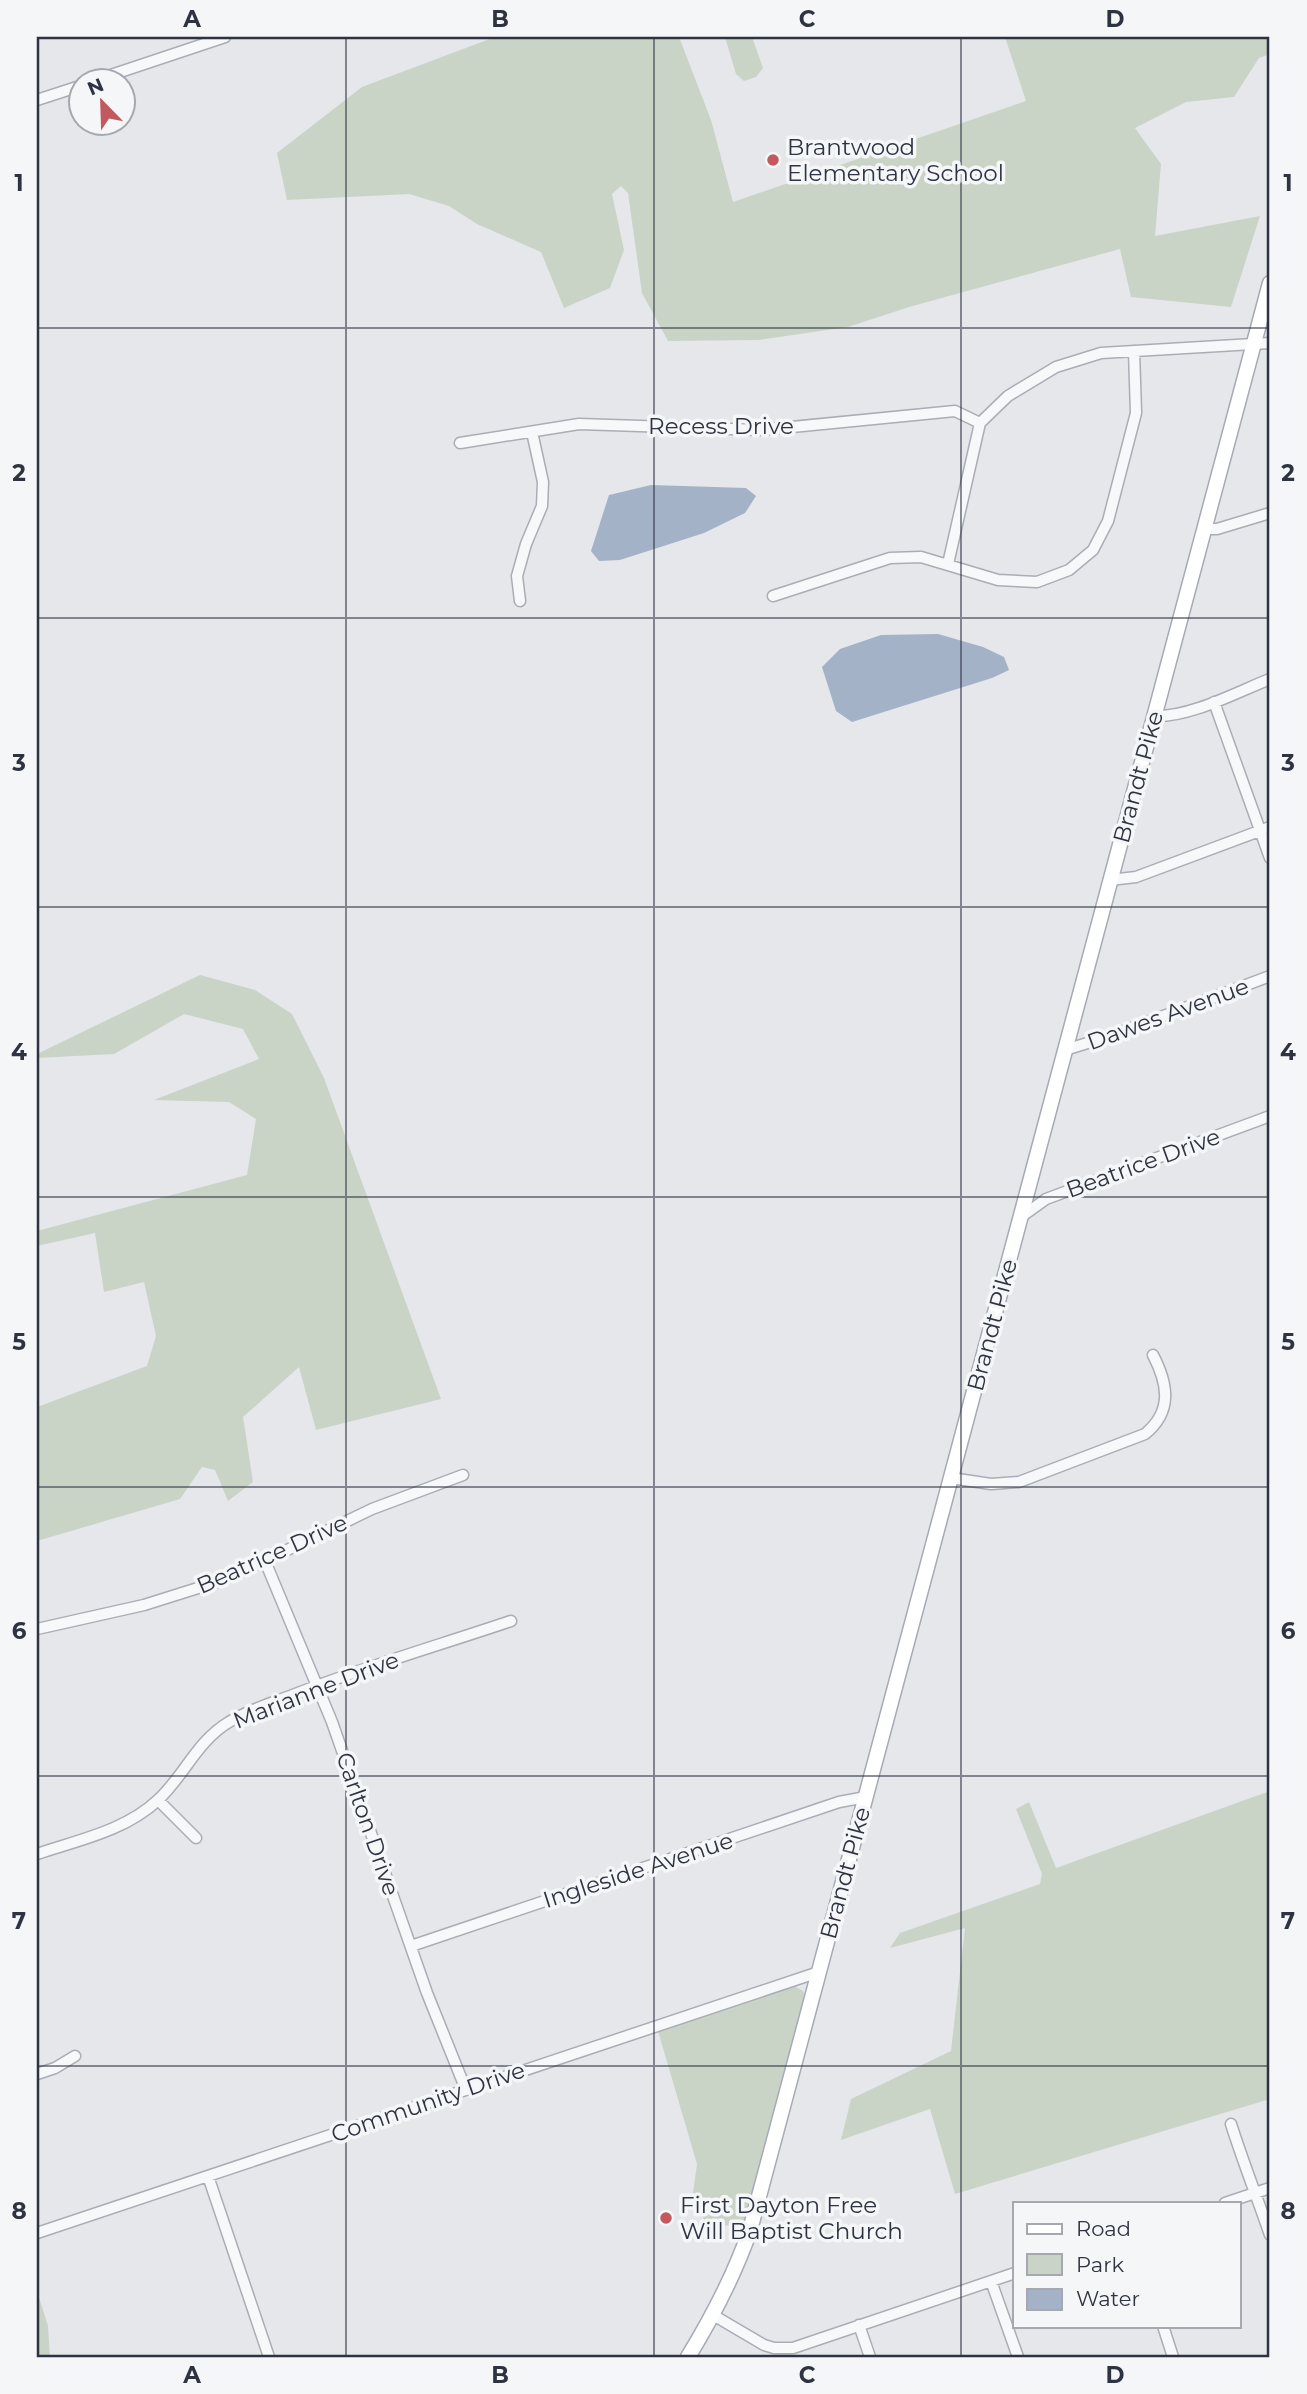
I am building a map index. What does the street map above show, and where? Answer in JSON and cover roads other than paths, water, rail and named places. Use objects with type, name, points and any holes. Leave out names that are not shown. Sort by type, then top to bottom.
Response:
[{"type":"main road","name":"Brandt Pike","points":[[688,2357],[733,2277],[750,2230],[1270,283]]},
{"type":"street","points":[[136,67],[225,37]]},
{"type":"street","points":[[37,100],[66,91]]},
{"type":"street","points":[[948,564],[980,423],[1008,396],[1056,367],[1101,353],[1270,343]]},
{"type":"street","points":[[773,596],[890,558],[921,557],[998,580],[1037,582],[1069,570],[1093,550],[1108,522],[1136,412],[1134,351]]},
{"type":"street","name":"Recess Drive","points":[[460,443],[579,424],[761,430],[956,411],[980,423]]},
{"type":"street","points":[[520,601],[517,576],[526,544],[542,506],[543,482],[532,432]]},
{"type":"street","points":[[1204,529],[1227,526],[1270,513]]},
{"type":"street","points":[[1155,716],[1179,713],[1214,702],[1270,679]]},
{"type":"street","points":[[1214,702],[1265,829],[1270,858]]},
{"type":"street","points":[[1110,880],[1136,877],[1265,829]]},
{"type":"street","name":"Dawes Avenue","points":[[1065,1050],[1110,1036],[1270,976]]},
{"type":"street","name":"Beatrice Drive","points":[[1021,1217],[1046,1199],[1270,1115]]},
{"type":"street","points":[[951,1478],[991,1484],[1019,1482],[1145,1434],[1161,1417],[1165,1401],[1163,1377],[1153,1355]]},
{"type":"street","name":"Beatrice Drive","points":[[37,1629],[184,1594],[265,1561],[383,1504],[463,1475]]},
{"type":"street","name":"Carlton Drive","points":[[265,1561],[318,1685],[380,1852],[411,1946],[466,2090]]},
{"type":"street","name":"Marianne Drive","points":[[37,1854],[134,1819],[158,1800],[191,1757],[216,1731],[242,1715],[318,1685],[510,1621]]},
{"type":"street","name":"Ingleside Avenue","points":[[411,1946],[839,1802],[866,1797]]},
{"type":"street","points":[[158,1800],[196,1839]]},
{"type":"street","name":"Community Drive","points":[[37,2233],[819,1972]]},
{"type":"street","points":[[37,2074],[55,2068],[75,2056]]},
{"type":"street","points":[[1231,2124],[1248,2180],[1256,2193],[1270,2235]]},
{"type":"street","points":[[208,2176],[269,2357]]},
{"type":"street","points":[[1227,2202],[1270,2188]]},
{"type":"street","points":[[713,2315],[756,2341],[774,2348],[793,2347],[1013,2274]]},
{"type":"street","points":[[991,2281],[1018,2357]]},
{"type":"street","points":[[859,2325],[870,2357]]},
{"type":"street","points":[[1164,2328],[1173,2357]]},
{"type":"water","points":[[651,485],[746,488],[756,496],[745,513],[704,533],[620,560],[599,561],[591,551],[609,495]]},
{"type":"water","points":[[938,634],[983,647],[1004,657],[1009,670],[992,678],[852,722],[836,711],[822,667],[840,649],[881,635]]},
{"type":"place","name":"Brantwood Elementary School","points":[[773,160]]},
{"type":"place","name":"First Dayton Free Will Baptist Church","points":[[666,2218]]}]
